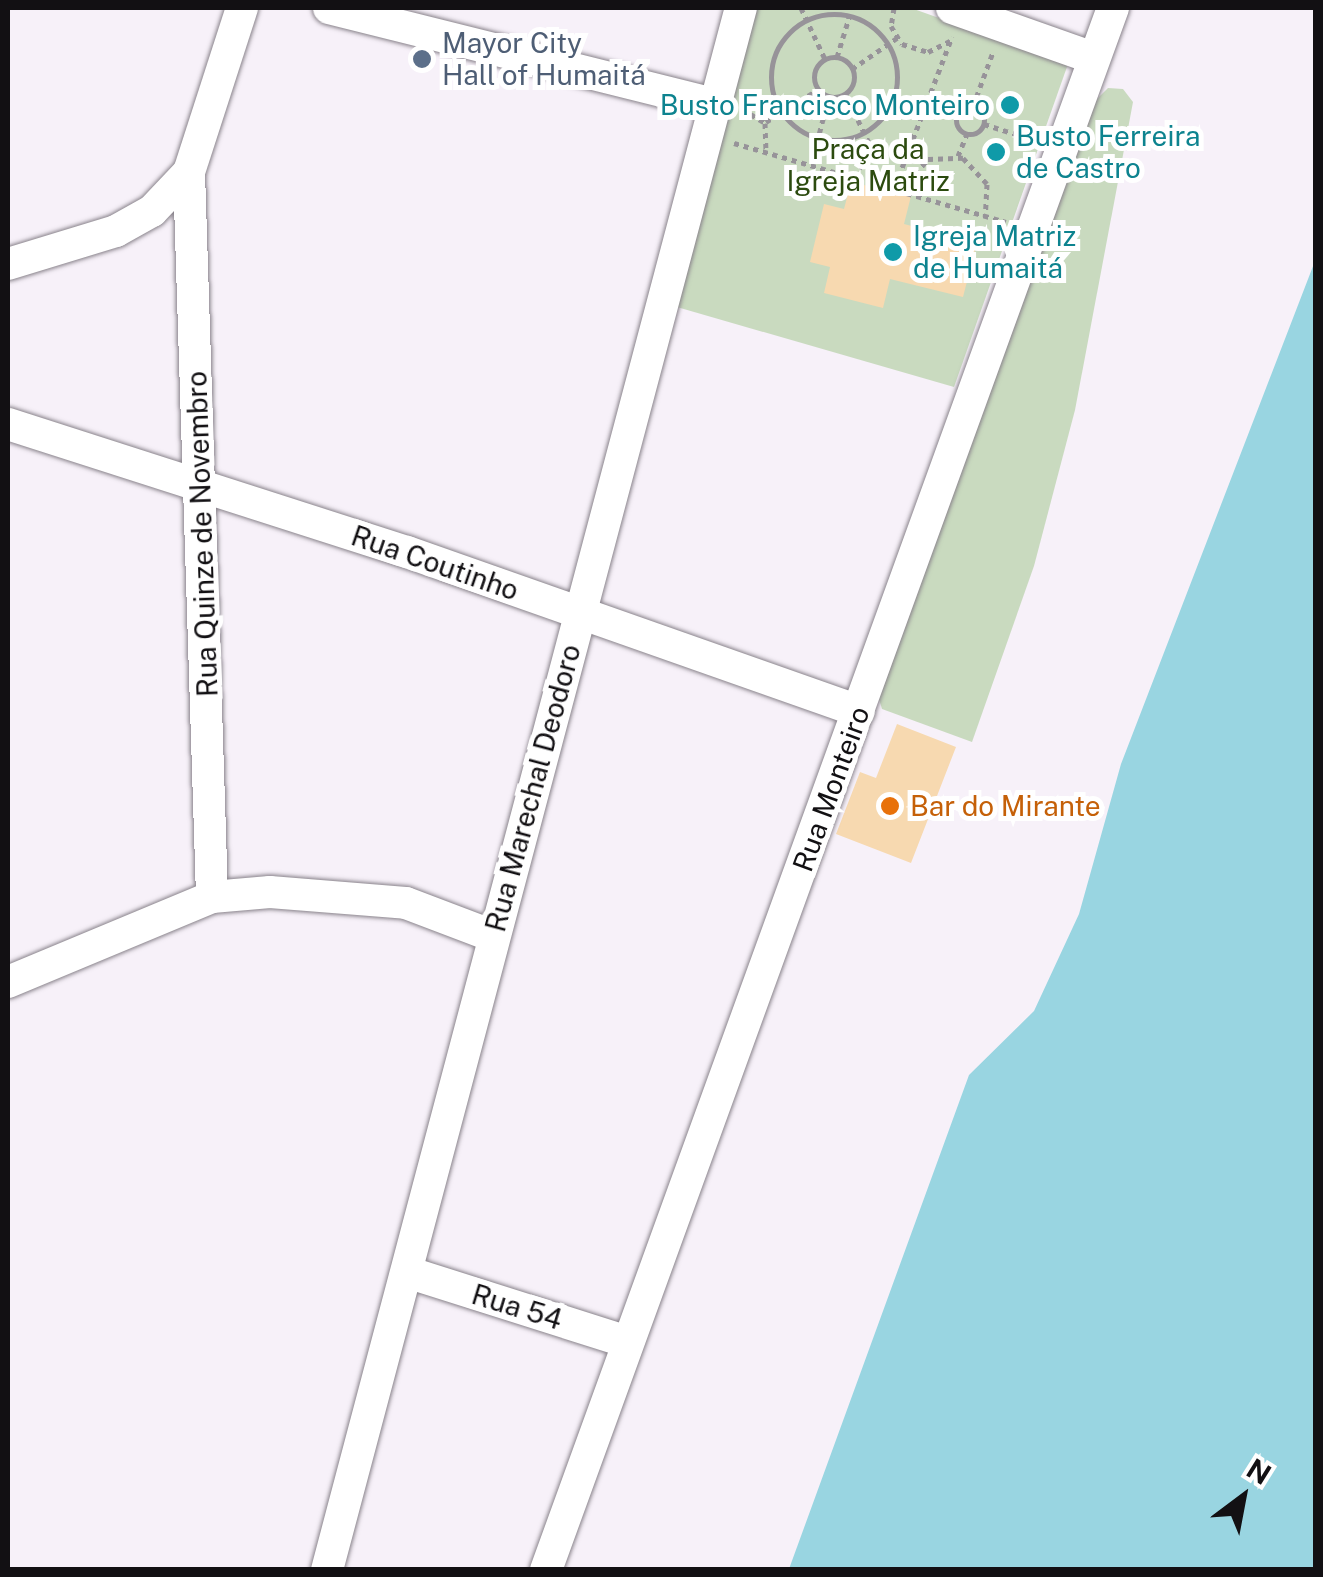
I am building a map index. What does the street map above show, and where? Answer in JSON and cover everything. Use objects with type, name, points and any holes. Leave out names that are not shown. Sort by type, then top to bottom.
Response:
[{"type":"street","points":[[8,264],[116,230],[152,211],[189,172],[242,8]]},
{"type":"street","points":[[329,8],[711,120]]},
{"type":"street","name":"Rua Marechal Deodoro","points":[[327,1570],[410,1273],[494,936],[742,8]]},
{"type":"street","name":"Rua Monteiro","points":[[546,1570],[625,1341],[859,711],[1112,8]]},
{"type":"street","points":[[955,20],[1003,26],[1094,58]]},
{"type":"street","name":"Rua Quinze de Novembro","points":[[189,172],[212,897]]},
{"type":"street","name":"Rua Coutinho","points":[[8,424],[580,613],[859,711]]},
{"type":"street","points":[[8,982],[212,897],[270,892],[406,903],[494,936]]},
{"type":"street","name":"Rua 54","points":[[410,1273],[625,1341]]},
{"type":"path","points":[[801,8],[825,59]]},
{"type":"path","points":[[837,58],[852,8]]},
{"type":"path","points":[[894,8],[897,38]]},
{"type":"path","points":[[849,15],[889,44],[894,96],[864,133],[818,139],[780,113],[772,86],[776,56],[807,20],[849,15]]},
{"type":"path","points":[[897,38],[920,52],[955,20]]},
{"type":"path","points":[[895,187],[927,109],[955,20]]},
{"type":"path","points":[[956,117],[974,106],[1003,26]]},
{"type":"path","points":[[897,38],[852,69],[845,93],[872,150],[906,159]]},
{"type":"path","points":[[825,59],[837,58],[852,69]]},
{"type":"path","points":[[825,59],[814,76],[818,89],[829,96],[845,93]]},
{"type":"path","points":[[711,120],[765,122],[818,89]]},
{"type":"path","points":[[812,162],[829,96]]},
{"type":"path","points":[[974,106],[984,124],[1061,148]]},
{"type":"path","points":[[927,109],[956,117],[967,134]]},
{"type":"path","points":[[711,120],[766,151],[913,190],[985,217],[1032,228]]},
{"type":"path","points":[[765,122],[766,151]]},
{"type":"path","points":[[958,156],[967,134],[984,124]]},
{"type":"path","points":[[854,176],[872,150]]},
{"type":"path","points":[[913,190],[909,180],[928,159],[958,156],[987,184],[985,217]]},
{"type":"green space","name":"Praça da Igreja Matriz","points":[[750,8],[911,8],[1068,64],[954,387],[670,305]]},
{"type":"green space","points":[[1108,88],[1123,89],[1133,102],[1075,410],[1034,566],[972,742],[882,709],[879,699],[1097,99]]},
{"type":"water","points":[[1315,261],[1315,1569],[789,1569],[969,1075],[1034,1011],[1079,914],[1121,764]]},
{"type":"building","name":"Igreja Matriz de Humaitá","points":[[851,182],[911,196],[904,224],[977,243],[963,297],[890,279],[883,308],[824,293],[830,267],[810,262],[824,204],[844,209]]},
{"type":"building","name":"Bar do Mirante","points":[[897,724],[956,747],[911,863],[836,834],[860,772],[876,778]]},
{"type":"place","name":"Mayor City Hall of Humaitá","points":[[422,59]]},
{"type":"place","name":"Busto Francisco Monteiro","points":[[1010,105]]},
{"type":"place","name":"Busto Ferreira de Castro","points":[[996,152]]},
{"type":"place","name":"Igreja Matriz de Humaitá","points":[[893,252]]},
{"type":"place","name":"Bar do Mirante","points":[[890,806]]}]
